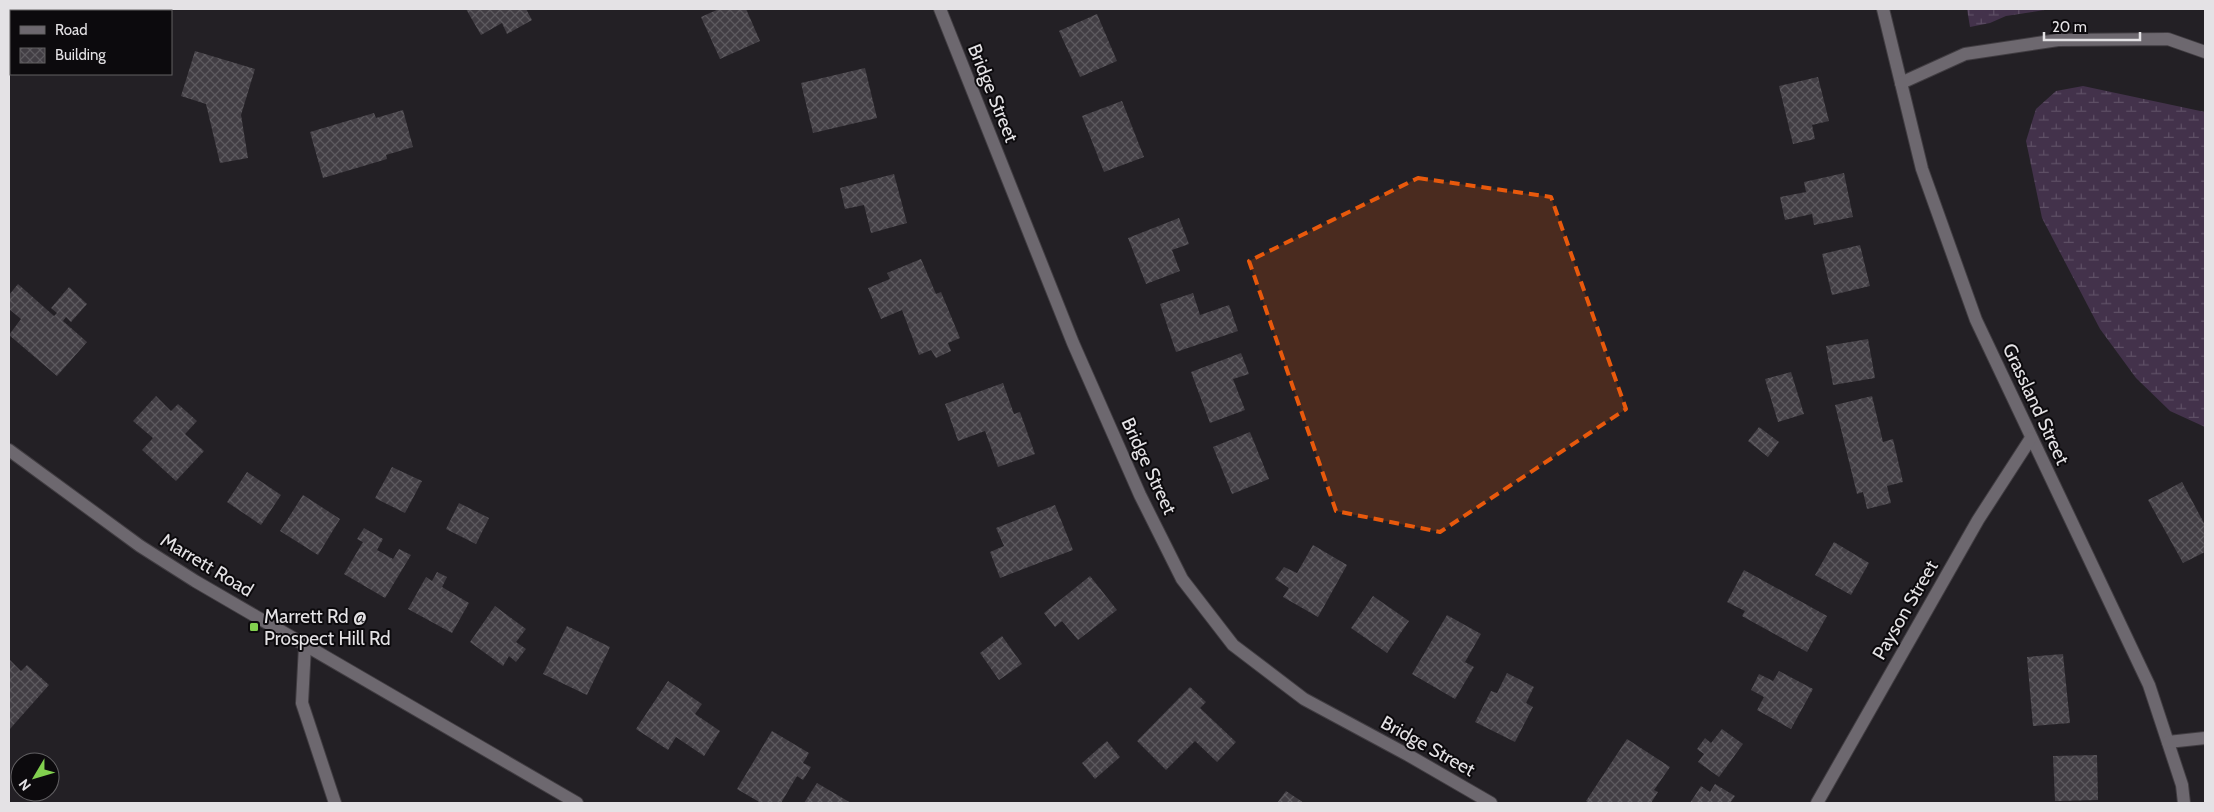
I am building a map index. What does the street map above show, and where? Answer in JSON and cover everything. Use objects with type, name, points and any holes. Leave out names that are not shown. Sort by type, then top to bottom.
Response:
[{"type":"street","name":"Bridge Street","points":[[940,9],[1073,343],[1140,495],[1182,579],[1233,644],[1304,699],[1492,803]]},
{"type":"street","name":"Grassland Street","points":[[1883,9],[1922,169],[1976,320],[2149,685],[2182,785],[2184,803]]},
{"type":"street","points":[[1901,83],[1966,54],[2058,40],[2168,39],[2205,52]]},
{"type":"street","name":"Payson Street","points":[[1817,803],[1978,520],[2031,438]]},
{"type":"street","name":"Marrett Road","points":[[9,450],[140,546],[305,646],[577,803]]},
{"type":"street","points":[[305,646],[302,703],[335,803]]},
{"type":"street","points":[[2168,742],[2205,738]]},
{"type":"highlighted area","points":[[1418,178],[1551,197],[1626,409],[1440,532],[1336,511],[1249,261]]},
{"type":"green space","points":[[1967,9],[2051,9],[2006,16],[1990,23],[1970,27]]},
{"type":"green space","points":[[2083,86],[2205,112],[2205,427],[2170,411],[2136,378],[2100,329],[2042,218],[2026,141],[2036,109],[2056,91]]},
{"type":"building","points":[[466,9],[526,9],[532,20],[507,34],[502,23],[481,35]]},
{"type":"building","points":[[719,9],[746,9],[760,41],[720,59],[701,17]]},
{"type":"building","points":[[1097,14],[1117,61],[1080,77],[1059,31]]},
{"type":"building","points":[[195,51],[255,69],[241,115],[248,158],[220,163],[206,104],[181,96]]},
{"type":"building","points":[[865,68],[877,118],[813,133],[801,83]]},
{"type":"building","points":[[1818,77],[1829,121],[1812,125],[1815,139],[1793,144],[1779,86]]},
{"type":"building","points":[[1122,101],[1144,157],[1104,172],[1082,116]]},
{"type":"building","points":[[403,110],[413,147],[386,155],[387,159],[323,178],[310,132],[374,113],[376,118]]},
{"type":"building","points":[[1844,173],[1853,217],[1814,225],[1812,214],[1785,220],[1780,197],[1806,192],[1804,182]]},
{"type":"building","points":[[894,174],[907,223],[871,233],[864,205],[845,209],[840,188]]},
{"type":"building","points":[[1179,218],[1189,244],[1172,250],[1180,271],[1146,284],[1128,238]]},
{"type":"building","points":[[1860,245],[1870,286],[1832,295],[1822,254]]},
{"type":"building","points":[[921,259],[936,294],[941,292],[960,338],[948,343],[951,351],[936,358],[931,350],[919,355],[902,310],[881,319],[868,288],[890,279],[887,273]]},
{"type":"building","points":[[18,284],[54,316],[57,313],[51,308],[69,287],[87,304],[71,322],[66,317],[63,321],[87,342],[57,376],[9,335],[21,319],[9,309],[9,295]]},
{"type":"building","points":[[1193,293],[1200,315],[1229,305],[1238,331],[1176,352],[1160,304]]},
{"type":"building","points":[[1868,339],[1875,378],[1833,385],[1826,346]]},
{"type":"building","points":[[1241,353],[1249,374],[1233,379],[1245,410],[1210,423],[1191,372]]},
{"type":"building","points":[[1791,372],[1804,414],[1778,422],[1765,379]]},
{"type":"building","points":[[1003,383],[1014,414],[1020,412],[1035,454],[998,467],[985,431],[958,441],[945,404]]},
{"type":"building","points":[[156,396],[171,411],[178,404],[197,421],[185,434],[204,451],[176,481],[142,450],[153,438],[133,421]]},
{"type":"building","points":[[1872,396],[1883,442],[1893,439],[1903,482],[1887,486],[1891,503],[1867,509],[1863,492],[1857,494],[1835,405]]},
{"type":"building","points":[[1759,427],[1779,442],[1768,457],[1748,441]]},
{"type":"building","points":[[1250,432],[1269,479],[1232,494],[1213,447]]},
{"type":"building","points":[[392,467],[422,481],[405,513],[375,498]]},
{"type":"building","points":[[247,472],[281,495],[261,525],[227,502]]},
{"type":"building","points":[[2182,482],[2205,525],[2205,552],[2183,563],[2148,500]]},
{"type":"building","points":[[303,495],[340,519],[318,555],[280,531]]},
{"type":"building","points":[[459,503],[489,518],[476,544],[446,529]]},
{"type":"building","points":[[1055,505],[1073,550],[1000,578],[990,552],[1004,546],[996,528]]},
{"type":"building","points":[[364,528],[383,539],[377,550],[393,559],[399,549],[411,555],[385,598],[344,574],[363,542],[357,539]]},
{"type":"building","points":[[1834,542],[1869,563],[1851,595],[1815,575]]},
{"type":"building","points":[[1313,545],[1347,565],[1318,617],[1283,597],[1289,588],[1275,579],[1284,567],[1297,573]]},
{"type":"building","points":[[1744,570],[1827,616],[1807,652],[1742,616],[1745,611],[1727,602]]},
{"type":"building","points":[[437,572],[447,577],[442,587],[469,603],[452,633],[408,609],[426,577],[432,581]]},
{"type":"building","points":[[1090,576],[1117,610],[1078,640],[1062,621],[1055,627],[1044,613]]},
{"type":"building","points":[[1373,596],[1409,621],[1387,653],[1351,628]]},
{"type":"building","points":[[495,606],[526,629],[516,642],[526,649],[516,662],[509,656],[503,666],[470,642]]},
{"type":"building","points":[[1447,615],[1481,634],[1465,662],[1474,667],[1455,699],[1412,674]]},
{"type":"building","points":[[567,626],[610,647],[587,695],[543,674]]},
{"type":"building","points":[[1002,636],[1022,664],[999,680],[980,653]]},
{"type":"building","points":[[2063,654],[2070,723],[2033,726],[2027,657]]},
{"type":"building","points":[[9,659],[21,671],[27,665],[49,685],[9,730]]},
{"type":"building","points":[[1779,671],[1813,689],[1791,729],[1757,710],[1764,697],[1751,690],[1759,674],[1773,681]]},
{"type":"building","points":[[1507,673],[1534,687],[1526,703],[1533,707],[1515,742],[1475,722],[1491,691],[1497,693]]},
{"type":"building","points":[[668,681],[702,704],[695,714],[720,731],[704,756],[676,737],[668,750],[636,729]]},
{"type":"building","points":[[1190,687],[1206,702],[1200,708],[1236,742],[1217,762],[1195,741],[1166,770],[1137,741]]},
{"type":"building","points":[[1722,729],[1743,744],[1719,777],[1698,762],[1704,754],[1697,749],[1705,738],[1711,743]]},
{"type":"building","points":[[772,731],[809,753],[803,763],[811,767],[803,780],[797,776],[781,803],[761,803],[737,789]]},
{"type":"building","points":[[1627,739],[1670,767],[1654,790],[1658,792],[1651,803],[1589,803],[1586,801]]},
{"type":"building","points":[[1107,741],[1120,757],[1095,779],[1082,763]]},
{"type":"building","points":[[2097,755],[2098,800],[2055,801],[2053,756]]},
{"type":"building","points":[[817,783],[851,803],[804,803]]},
{"type":"building","points":[[1715,784],[1735,796],[1730,803],[1690,803],[1701,786],[1710,792]]},
{"type":"building","points":[[1286,791],[1304,803],[1277,803]]},
{"type":"place","name":"Marrett Rd @ Prospect Hill Rd","points":[[254,627]]}]
